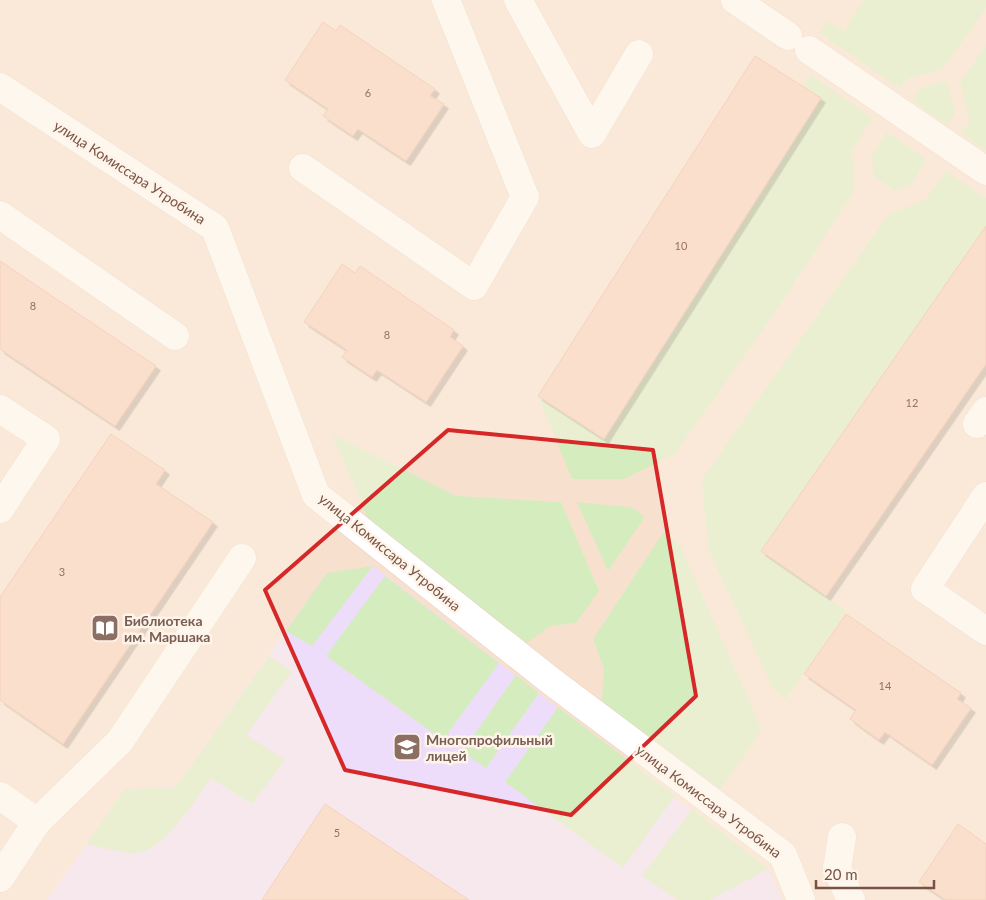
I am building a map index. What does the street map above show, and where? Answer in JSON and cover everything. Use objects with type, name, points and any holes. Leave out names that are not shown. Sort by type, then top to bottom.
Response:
[{"type":"street","points":[[303,168],[474,286],[525,197],[446,0]]},
{"type":"street","points":[[518,0],[592,134],[639,54]]},
{"type":"street","points":[[735,0],[986,171]]},
{"type":"street","name":"улица Комиссара Утробина","points":[[0,87],[215,228],[316,495],[551,681],[784,855],[802,900]]},
{"type":"street","points":[[0,216],[175,336]]},
{"type":"street","points":[[0,409],[46,439],[0,509]]},
{"type":"street","points":[[986,496],[925,589],[986,631]]},
{"type":"street","points":[[0,878],[37,822],[120,741],[242,558]]},
{"type":"street","points":[[0,796],[37,822]]},
{"type":"street","points":[[842,837],[837,870],[851,900]]},
{"type":"highlighted area","points":[[448,430],[653,450],[696,696],[571,815],[345,770],[265,590]]},
{"type":"shaded area","points":[[0,0],[986,0],[986,900],[0,900]]},
{"type":"shaded area","name":"Многопрофильный лицей","points":[[373,566],[768,869],[782,900],[47,900],[125,789],[176,786],[327,573]]},
{"type":"green space","points":[[864,0],[986,0],[986,8],[943,69],[908,78],[900,89],[820,33],[827,21],[844,31]]},
{"type":"green space","points":[[986,45],[986,151],[961,133],[970,121],[960,82]]},
{"type":"green space","points":[[811,75],[873,118],[852,150],[855,190],[776,311],[675,454],[624,479],[572,479],[538,396],[604,439],[821,98],[803,87]]},
{"type":"green space","points":[[947,81],[955,113],[948,125],[912,101],[920,88]]},
{"type":"green space","points":[[887,132],[926,159],[913,183],[895,191],[873,176],[872,155]]},
{"type":"green space","points":[[946,171],[986,198],[986,226],[762,551],[846,611],[785,700],[773,689],[708,549],[702,479],[888,215],[925,200]]},
{"type":"green space","points":[[332,434],[456,496],[561,502],[599,591],[576,623],[550,626],[527,643],[369,521]]},
{"type":"green space","points":[[577,502],[631,507],[645,517],[608,571]]},
{"type":"green space","points":[[663,533],[680,545],[762,730],[719,792],[602,701],[604,669],[593,639]]},
{"type":"green space","points":[[373,566],[312,646],[286,631],[327,573]]},
{"type":"green space","points":[[385,576],[499,663],[443,740],[326,656]]},
{"type":"green space","points":[[269,656],[292,671],[246,735],[285,760],[252,804],[211,778],[178,823],[158,844],[147,850],[131,853],[86,844],[125,789],[176,787]]},
{"type":"green space","points":[[516,675],[539,693],[486,768],[462,752]]},
{"type":"green space","points":[[558,707],[675,796],[623,868],[505,782]]},
{"type":"green space","points":[[692,809],[768,869],[710,900],[678,900],[642,876]]},
{"type":"building","points":[[323,22],[336,31],[340,25],[435,89],[430,96],[444,104],[406,161],[358,129],[353,136],[323,116],[328,109],[285,80]]},
{"type":"building","points":[[755,56],[821,98],[604,439],[538,396]]},
{"type":"building","points":[[986,226],[986,364],[826,596],[761,551]]},
{"type":"building","points":[[0,261],[156,366],[115,426],[0,349]]},
{"type":"building","points":[[342,264],[355,273],[360,266],[454,330],[450,337],[463,346],[426,402],[377,370],[372,377],[342,357],[347,350],[304,322]]},
{"type":"building","points":[[111,434],[165,470],[156,484],[213,522],[63,744],[0,700],[0,597]]},
{"type":"building","points":[[846,614],[961,693],[957,699],[971,708],[932,765],[885,732],[879,740],[850,719],[856,710],[804,674]]},
{"type":"building","points":[[325,804],[469,900],[262,900]]},
{"type":"building","points":[[958,824],[986,844],[986,900],[946,900],[919,882]]},
{"type":"place","name":"Библиотека им. Маршака","points":[[105,628]]},
{"type":"place","name":"Многопрофильный лицей","points":[[407,747]]}]
